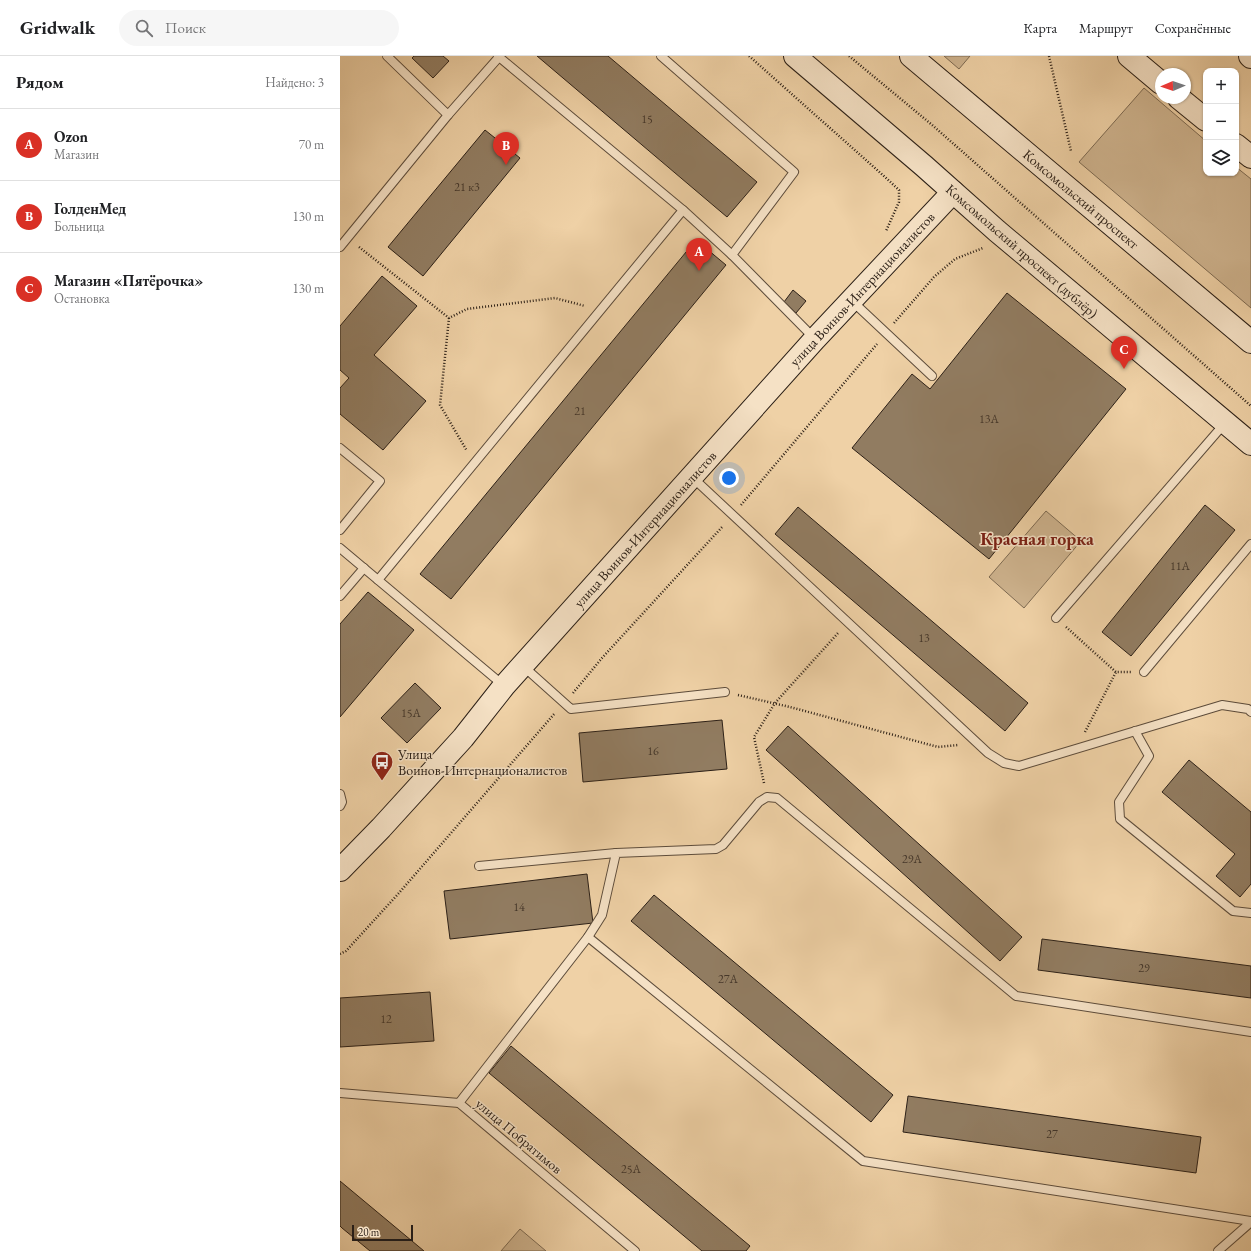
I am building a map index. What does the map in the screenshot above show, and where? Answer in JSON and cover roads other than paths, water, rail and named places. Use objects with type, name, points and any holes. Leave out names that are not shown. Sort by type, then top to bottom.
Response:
[{"type":"main road","name":"Комсомольский проспект (дублёр)","points":[[795,56],[997,231],[1251,444]]},
{"type":"main road","points":[[815,56],[848,102]]},
{"type":"main road","name":"Комсомольский проспект","points":[[911,56],[1251,342]]},
{"type":"main road","points":[[1129,56],[1155,78]]},
{"type":"main road","points":[[1186,104],[1203,118]]},
{"type":"main road","points":[[1239,147],[1251,157]]},
{"type":"main road","name":"улица Воинов-Интернационалистов","points":[[340,870],[381,828],[463,738],[504,686],[815,339],[953,192]]},
{"type":"lane","points":[[661,56],[794,172],[732,255]]},
{"type":"lane","points":[[389,57],[448,115]]},
{"type":"lane","points":[[340,246],[448,115],[499,57],[683,210],[732,255],[815,339]]},
{"type":"lane","points":[[378,580],[683,210]]},
{"type":"lane","points":[[851,300],[932,376]]},
{"type":"lane","points":[[1056,618],[1225,423]]},
{"type":"lane","points":[[340,448],[380,481],[340,530]]},
{"type":"lane","points":[[691,477],[978,743],[1004,763],[1020,766],[1222,705],[1248,709],[1251,712]]},
{"type":"lane","points":[[1144,672],[1251,544]]},
{"type":"lane","points":[[340,548],[504,686]]},
{"type":"lane","points":[[340,596],[364,568]]},
{"type":"lane","points":[[523,666],[571,709],[726,692]]},
{"type":"lane","points":[[1135,731],[1149,756],[1119,802],[1120,819],[1233,911],[1251,913]]},
{"type":"lane","points":[[340,794],[342,802],[340,806]]},
{"type":"lane","points":[[479,866],[616,853],[716,849],[723,845],[759,802],[767,797],[777,798],[1016,996],[1251,1032]]},
{"type":"lane","points":[[459,1103],[588,937],[602,915],[616,853]]},
{"type":"lane","points":[[588,937],[863,1161],[1251,1222]]},
{"type":"lane","name":"улица Побратимов","points":[[340,1093],[459,1103],[635,1251]]},
{"type":"lane","points":[[1218,1251],[1251,1222]]},
{"type":"place","name":"ГолденМед","points":[[506,165]]},
{"type":"place","name":"Ozon","points":[[699,271]]},
{"type":"place","name":"Магазин «Пятёрочка»","points":[[1124,369]]},
{"type":"place","name":"Улица Воинов-Интернационалистов","points":[[382,782]]},
{"type":"district","name":"Красная горка","points":[[1037,539]]}]
